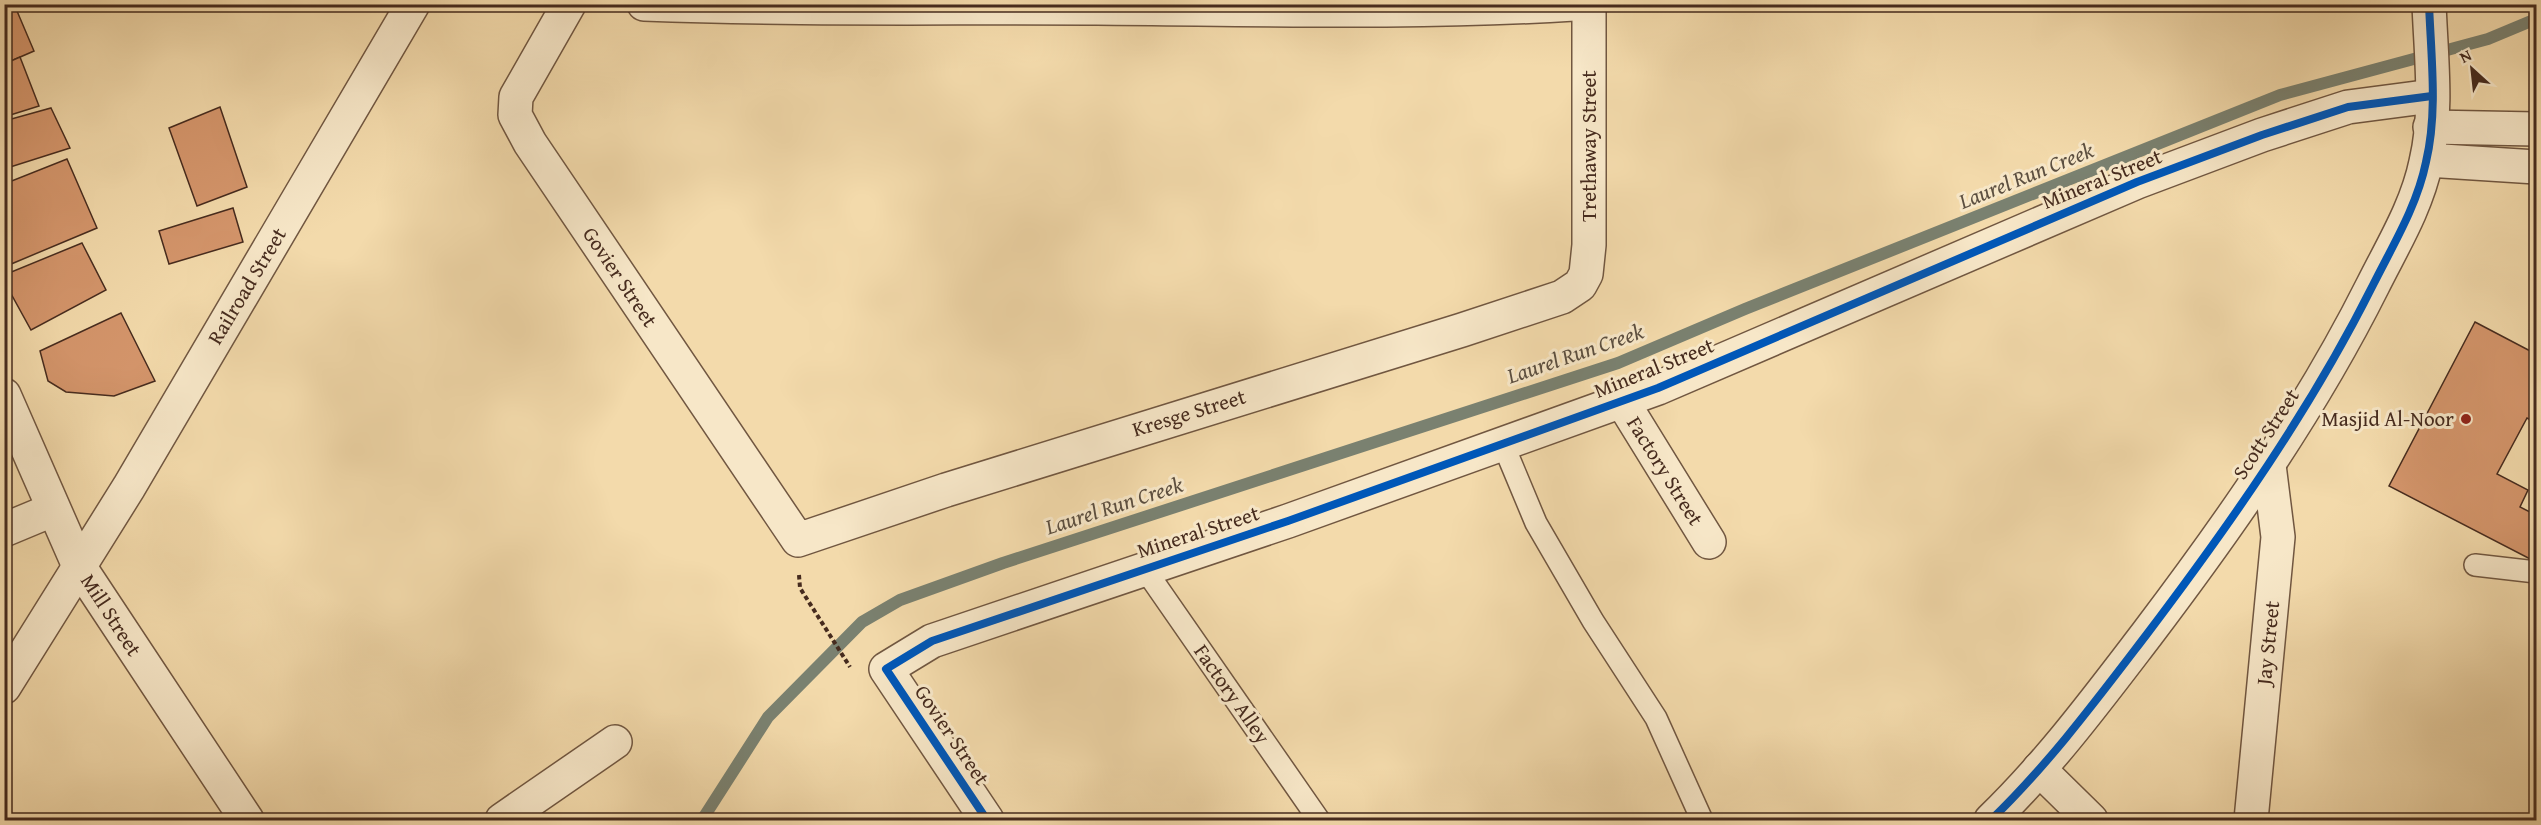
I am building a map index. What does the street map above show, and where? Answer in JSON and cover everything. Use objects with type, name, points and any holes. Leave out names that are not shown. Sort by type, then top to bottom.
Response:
[{"type":"street","name":"Railroad Street","points":[[4,687],[129,487],[413,4]]},
{"type":"street","name":"Govier Street","points":[[569,4],[516,97],[515,115],[530,143],[798,540]]},
{"type":"street","points":[[644,4],[773,9],[912,6],[1386,9],[1574,4]]},
{"type":"street","name":"Trethaway Street","points":[[1580,285],[1586,274],[1589,245],[1589,4]]},
{"type":"street","name":"Scott Street","points":[[1991,820],[2088,712],[2170,604],[2269,465],[2318,387],[2363,306],[2415,200],[2427,160],[2431,98],[2429,4]]},
{"type":"street","name":"Mineral Street","points":[[886,669],[932,641],[1288,521],[1622,401],[2137,182],[2262,135],[2348,107],[2431,98],[2536,129]]},
{"type":"street","points":[[2427,160],[2536,166]]},
{"type":"street","name":"Kresge Street","points":[[798,540],[946,489],[1562,297],[1580,285]]},
{"type":"street","name":"Mill Street","points":[[4,395],[78,566],[247,820]]},
{"type":"street","name":"Factory Street","points":[[1622,401],[1709,542]]},
{"type":"street","name":"Jay Street","points":[[2251,820],[2278,537],[2269,465]]},
{"type":"street","points":[[4,530],[52,510]]},
{"type":"street","name":"Govier Street","points":[[886,669],[987,820]]},
{"type":"street","points":[[502,820],[615,742]]},
{"type":"street","points":[[2039,769],[2091,820]]},
{"type":"lane","points":[[1503,444],[1536,523],[1593,621],[1656,718],[1702,820]]},
{"type":"lane","points":[[2475,565],[2536,572]]},
{"type":"lane","name":"Factory Alley","points":[[1144,568],[1319,820]]},
{"type":"path","points":[[798,540],[800,588],[859,680],[886,669]]},
{"type":"building","points":[[6,4],[14,4],[34,51],[4,64]]},
{"type":"building","points":[[20,57],[39,106],[4,117],[4,64]]},
{"type":"building","points":[[220,107],[247,187],[197,206],[169,128]]},
{"type":"building","points":[[51,108],[70,148],[4,169],[4,121]]},
{"type":"building","points":[[67,159],[97,228],[4,267],[4,184]]},
{"type":"building","points":[[233,208],[243,242],[169,264],[159,231]]},
{"type":"building","points":[[82,243],[106,290],[31,330],[4,281],[4,275]]},
{"type":"building","points":[[121,313],[155,381],[114,396],[66,392],[48,381],[40,351]]},
{"type":"building","points":[[2475,322],[2536,354],[2536,423],[2527,418],[2497,474],[2528,490],[2520,507],[2536,515],[2536,562],[2389,486]]},
{"type":"waterway","name":"Laurel Run Creek","points":[[702,820],[768,717],[862,622],[900,600],[1003,563],[1618,363],[1745,309],[2280,95],[2488,39],[2536,19]]},
{"type":"cycle path","points":[[1991,820],[2072,730],[2178,592],[2268,464],[2349,331],[2404,225],[2417,194],[2426,162],[2433,104],[2429,4]]},
{"type":"cycle path","points":[[987,820],[886,669],[932,641],[1288,521],[1658,388],[2137,182],[2262,135],[2348,107],[2432,96]]},
{"type":"place","name":"Masjid Al-Noor","points":[[2466,419]]}]
